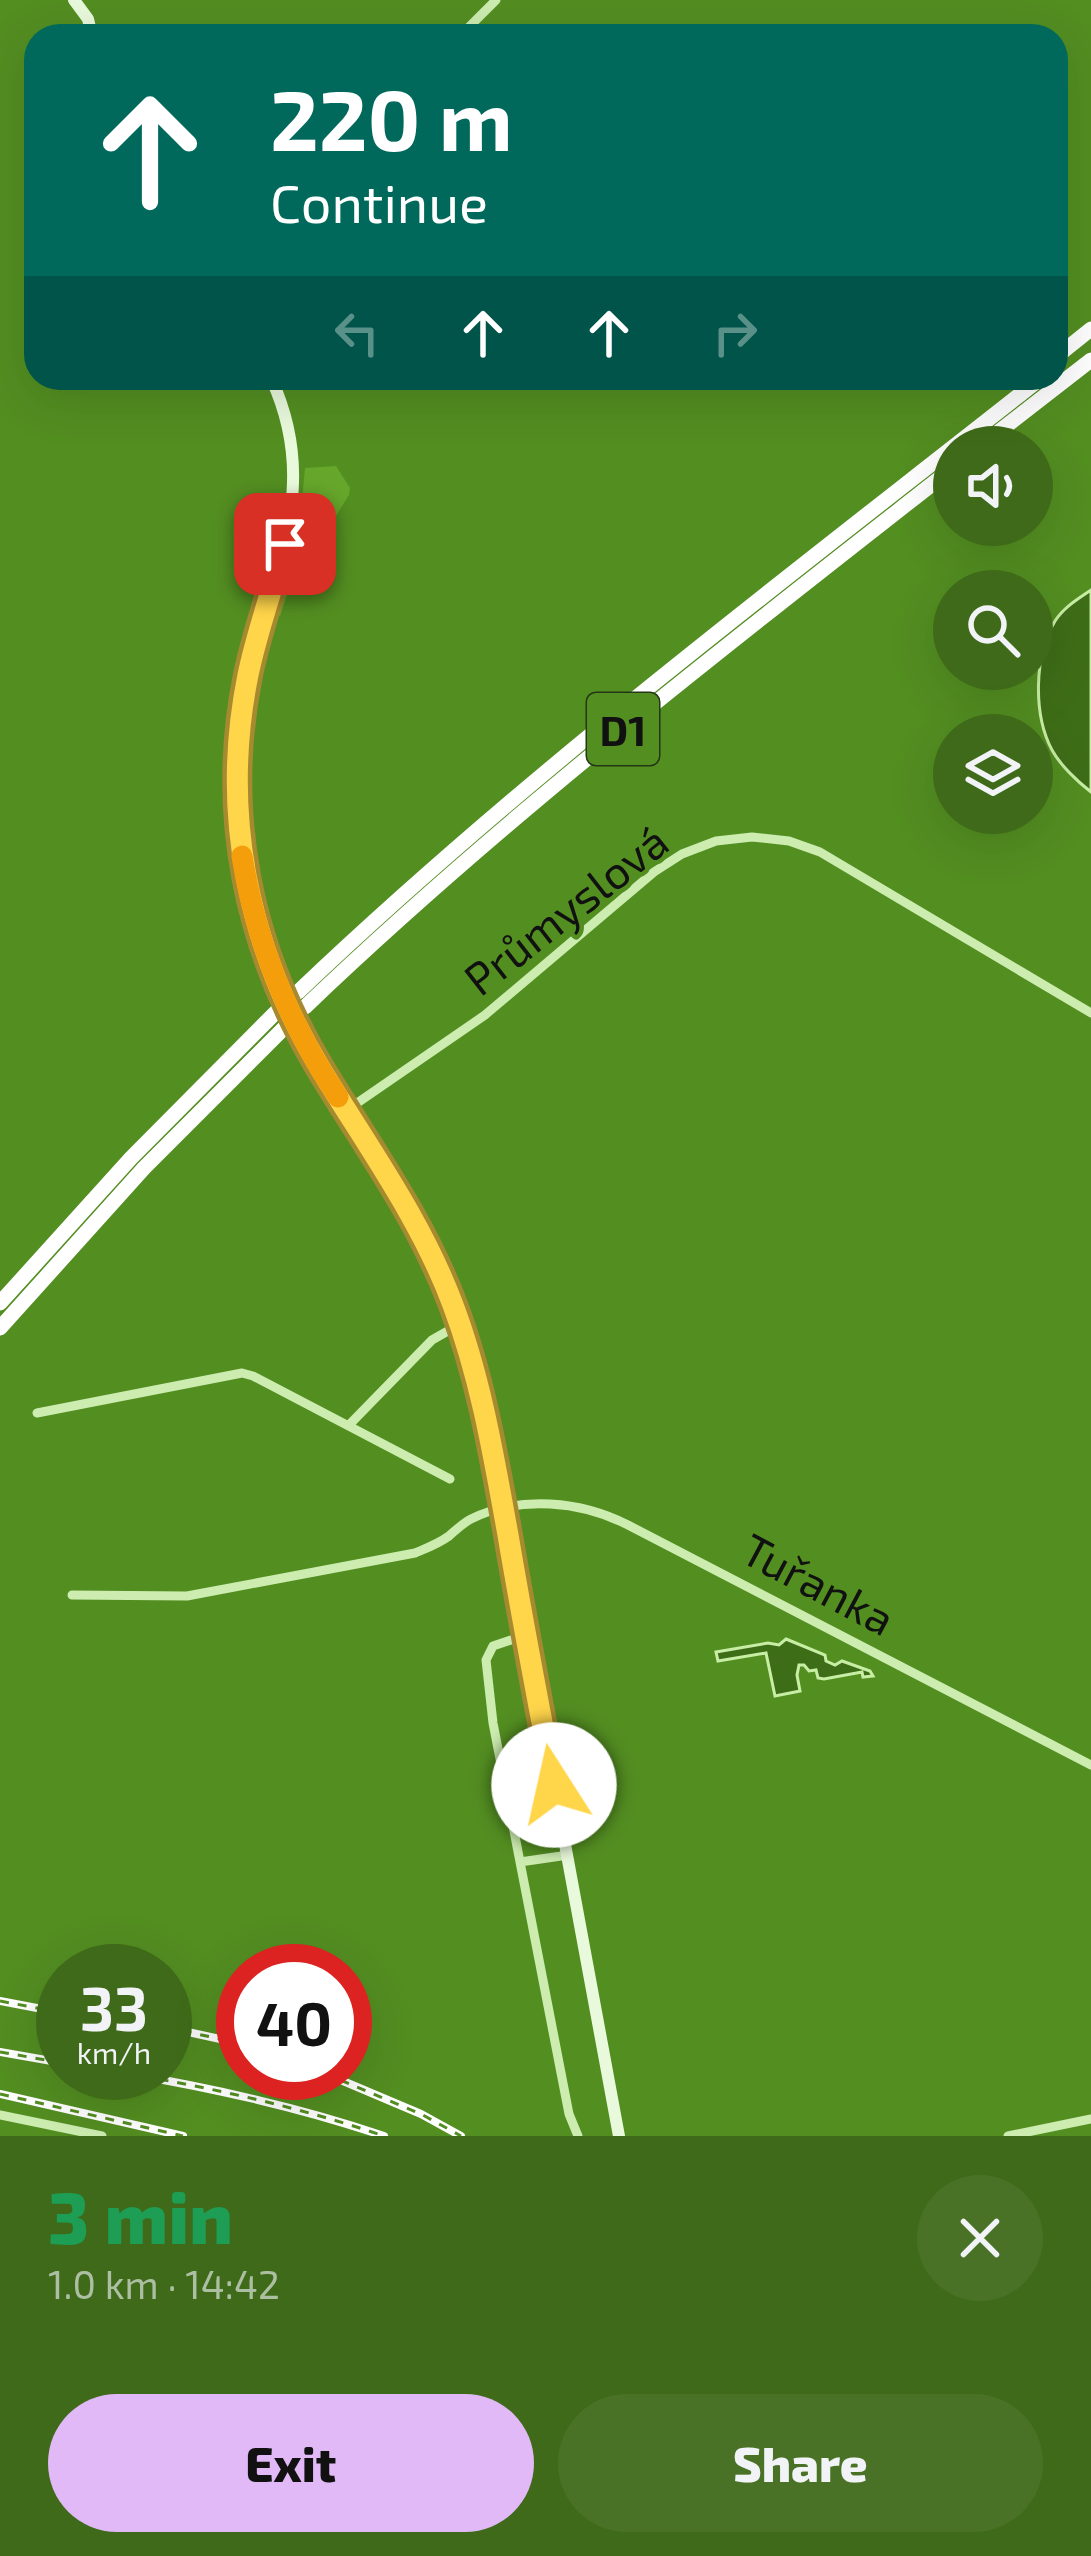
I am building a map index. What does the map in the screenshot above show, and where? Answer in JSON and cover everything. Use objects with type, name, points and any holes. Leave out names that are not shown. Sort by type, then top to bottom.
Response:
[{"type":"highway","points":[[1068,351],[1091,329]]},
{"type":"highway","name":"D1","points":[[980,426],[1023,390]]},
{"type":"highway","points":[[1006,426],[1052,390]]},
{"type":"highway","name":"D1","points":[[933,463],[602,725],[392,904],[301,1000],[644,711],[933,484]]},
{"type":"highway","points":[[0,1304],[131,1158],[281,1019],[0,1328]]},
{"type":"street","points":[[472,24],[496,0]]},
{"type":"street","points":[[277,390],[292,439],[293,499],[241,718],[236,784],[248,894],[273,977],[306,1045],[418,1227],[460,1324],[477,1380],[619,2134]]},
{"type":"street","name":"Průmyslová","points":[[346,1110],[500,1004],[662,866],[688,850],[725,839],[772,838],[820,852],[1091,1013]]},
{"type":"street","points":[[349,1425],[433,1340],[460,1324]]},
{"type":"street","points":[[38,1413],[242,1373],[450,1479]]},
{"type":"street","name":"Tuřanka","points":[[72,1595],[187,1596],[415,1553],[472,1519],[503,1509],[573,1505],[608,1515],[1091,1765]]},
{"type":"street","points":[[526,1635],[493,1646],[486,1660],[520,1862],[569,2114],[578,2136]]},
{"type":"street","points":[[520,1862],[568,1855]]},
{"type":"street","points":[[0,2115],[102,2136]]},
{"type":"street","points":[[1008,2136],[1091,2119]]},
{"type":"shaded area","points":[[336,466],[350,488],[349,495],[304,566],[298,564],[280,616],[275,615],[300,522],[305,468]]},
{"type":"shaded area","points":[[1091,590],[1091,792],[1053,751],[1053,714],[1041,714],[1039,703],[1038,690],[1053,690],[1053,625],[1067,607]]},
{"type":"shaded area","points":[[786,1639],[825,1655],[835,1665],[842,1661],[873,1676],[863,1677],[862,1672],[824,1679],[818,1678],[816,1670],[799,1665],[800,1691],[775,1696],[766,1653],[718,1661],[716,1652],[779,1645]]},
{"type":"railway","points":[[0,2001],[36,2008]]},
{"type":"railway","points":[[192,2033],[216,2038]]},
{"type":"railway","points":[[0,2052],[36,2058]]},
{"type":"railway","points":[[192,2085],[384,2136]]},
{"type":"railway","points":[[372,2093],[461,2136]]},
{"type":"railway","points":[[0,2094],[183,2136]]},
{"type":"slow traffic","points":[[242,856],[254,920],[273,977],[338,1097]]},
{"type":"route","points":[[285,544],[257,637],[239,737],[237,814],[248,894],[273,977],[298,1028],[418,1227],[460,1324],[490,1442],[554,1785]]}]
